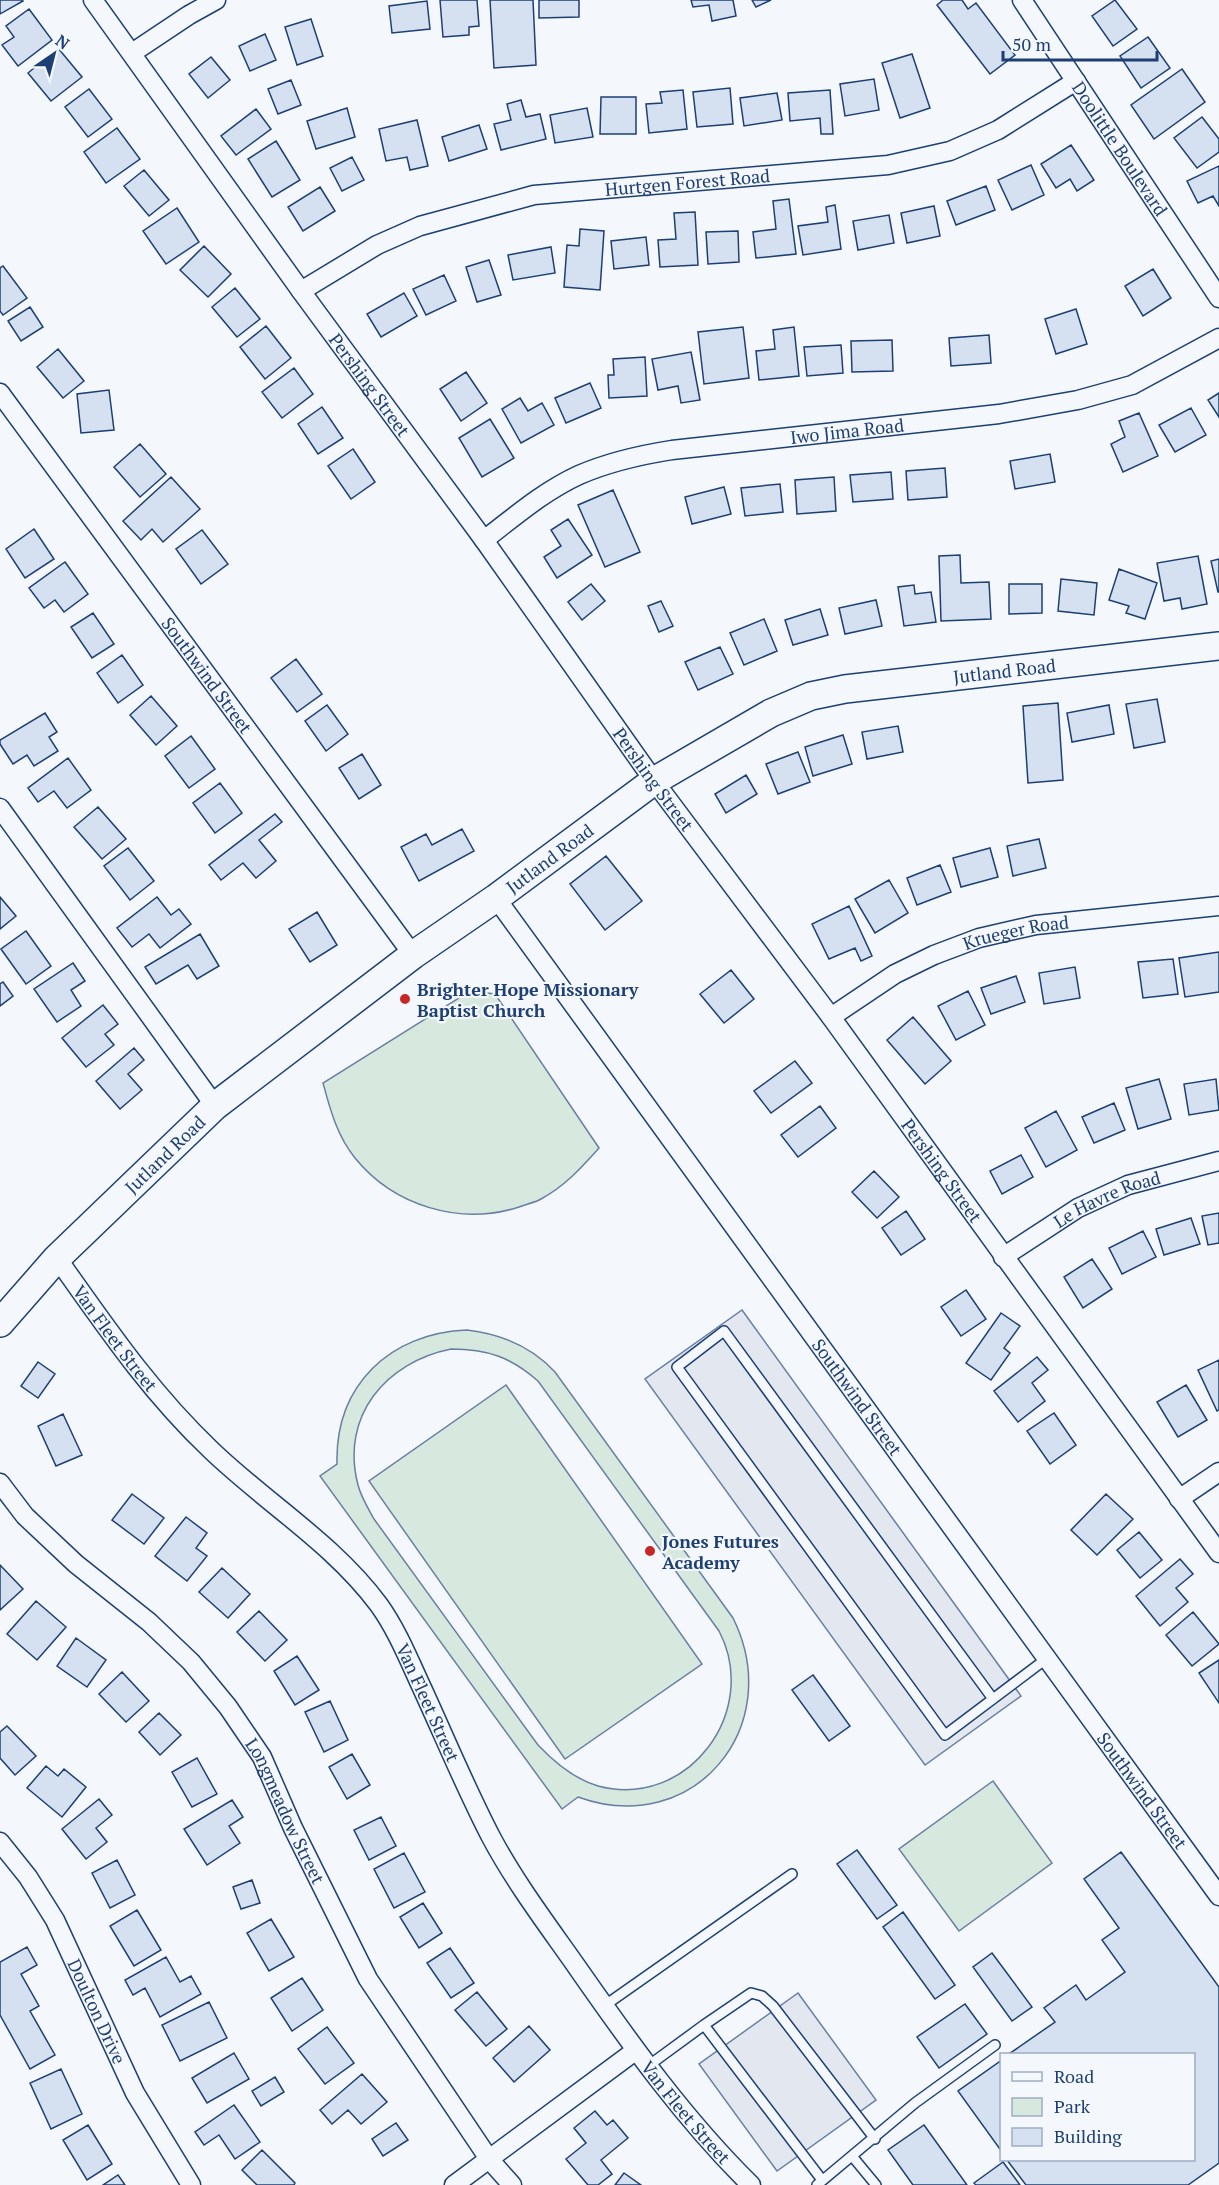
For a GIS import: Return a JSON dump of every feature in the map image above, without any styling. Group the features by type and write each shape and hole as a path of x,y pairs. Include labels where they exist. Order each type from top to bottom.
{"street":[{"name":"Pershing Street","path":"93,0 301,291 484,540 654,781 831,1017 1219,1553"},
{"path":"132,53 216,0"},
{"name":"Doolittle Boulevard","path":"1022,0 1219,298"},
{"name":"Hurtgen Forest Road","path":"301,291 377,245 420,226 534,195 888,165 950,151 998,130 1076,81"},
{"name":"Iwo Jima Road","path":"484,540 553,490 579,475 628,458 672,450 999,414 1078,400 1132,385 1219,338"},
{"name":"Southwind Street","path":"0,393 413,956"},
{"name":"Jutland Road","path":"0,1323 57,1258 215,1106 413,956 496,898 654,781 771,712 811,696 845,689 1219,646"},
{"path":"0,808 215,1106"},
{"name":"Southwind Street","path":"496,898 1219,1896"},
{"name":"Krueger Road","path":"831,1017 895,974 934,955 979,938 1036,925 1219,906"},
{"name":"Le Havre Road","path":"1003,1257 1078,1208 1128,1185 1219,1161"},
{"name":"Van Fleet Street","path":"57,1258 134,1366 173,1412 214,1452 316,1538 353,1574 380,1606 400,1639 492,1839 532,1903 647,2067 717,2151 751,2185"},
{"path":"1179,1499 1219,1472"},
{"name":"Longmeadow Street","path":"0,1483 25,1516 76,1564 166,1638 191,1662 228,1707 262,1757 293,1828 368,1978 489,2159 512,2185"},
{"name":"Doulton Drive","path":"0,1842 28,1877 55,1920 135,2093 191,2185"},
{"path":"454,2185 635,2051"}],"lane":[{"path":"993,1699 724,1331 676,1367 945,1735 993,1699 1046,1659"},
{"path":"604,2006 792,1875"},
{"path":"647,2067 751,1993 762,1996 773,2006 875,2139"},
{"path":"704,2025 819,2183 875,2139 915,2103 995,2045"},
{"path":"852,2156 876,2185"}],"green space":[{"path":"470,991 495,994 599,1148 565,1182 536,1202 497,1212 474,1214 451,1213 408,1200 371,1175 343,1141 331,1112 323,1083"},
{"path":"467,1330 503,1338 526,1348 546,1363 555,1372 733,1618 747,1659 748,1698 738,1734 719,1764 692,1788 658,1802 620,1806 578,1797 562,1809 320,1476 337,1464 339,1436 346,1410 357,1388 372,1368 392,1353 414,1341 439,1333","holes":["451,1349 464,1349 508,1360 538,1381 719,1631 730,1662 730,1692 723,1722 708,1748 687,1769 661,1783 631,1790 598,1786 573,1775 544,1752 374,1519 363,1498 358,1485 354,1460 356,1436 362,1415 373,1396 388,1380 407,1366"]},
{"path":"506,1385 702,1664 565,1759 369,1481"},
{"path":"993,1781 1052,1863 959,1931 899,1849"}],"shaded area":[{"path":"742,1310 1021,1696 925,1765 645,1379"},
{"path":"798,1993 876,2100 777,2171 699,2064"}],"building":[{"path":"0,0 22,0 23,1 0,14"},
{"path":"440,0 477,0 479,26 469,27 469,35 443,37"},
{"path":"490,0 533,0 536,65 494,68"},
{"path":"539,0 579,0 579,17 539,18"},
{"path":"691,0 733,0 736,16 712,21 709,5 693,7"},
{"path":"752,0 771,0 756,7"},
{"path":"943,0 962,0 968,9 976,3 1015,55 990,74 937,5"},
{"path":"1115,0 1137,29 1113,46 1092,16"},
{"path":"427,1 430,29 392,33 389,6"},
{"path":"29,9 52,40 18,66 2,45 14,37 6,26"},
{"path":"311,19 323,56 297,65 285,27"},
{"path":"265,34 276,60 250,71 239,46"},
{"path":"1148,37 1170,68 1141,88 1120,56"},
{"path":"58,48 82,77 51,101 28,73"},
{"path":"912,54 930,108 900,118 882,63"},
{"path":"211,57 230,80 208,98 189,74"},
{"path":"1182,69 1205,102 1154,139 1131,105"},
{"path":"874,79 879,110 845,116 840,84"},
{"path":"291,80 301,105 278,114 268,89"},
{"path":"730,88 733,124 697,127 693,92"},
{"path":"89,89 112,119 88,137 65,107"},
{"path":"683,90 687,129 649,133 646,104 662,103 660,92"},
{"path":"830,90 833,134 821,134 820,118 790,121 788,93"},
{"path":"777,93 782,120 744,126 740,98"},
{"path":"601,97 636,97 636,134 600,134"},
{"path":"521,100 526,117 540,114 546,139 501,150 494,124 511,120 507,104"},
{"path":"347,108 355,137 316,149 307,121"},
{"path":"587,108 593,137 555,143 550,115"},
{"path":"256,109 271,129 236,155 221,136"},
{"path":"1202,117 1219,139 1219,152 1197,168 1174,138"},
{"path":"417,120 428,166 410,170 407,157 386,161 379,129"},
{"path":"479,125 487,149 449,161 442,137"},
{"path":"117,128 140,159 106,183 84,152"},
{"path":"276,141 300,180 272,197 248,159"},
{"path":"1071,145 1094,180 1077,191 1070,179 1056,188 1041,164"},
{"path":"352,157 364,180 342,191 330,168"},
{"path":"1031,165 1044,195 1012,210 998,180"},
{"path":"1219,166 1219,206 1213,196 1198,203 1187,181"},
{"path":"144,170 169,200 149,216 124,186"},
{"path":"986,186 995,210 956,225 947,201"},
{"path":"320,187 335,211 303,231 288,207"},
{"path":"789,199 796,254 756,258 753,232 776,229 773,201"},
{"path":"835,205 841,249 803,255 798,226 828,222 826,207"},
{"path":"934,206 940,236 907,243 901,213"},
{"path":"177,208 199,242 166,264 143,231"},
{"path":"695,212 698,265 660,267 658,240 676,239 674,213"},
{"path":"889,215 894,243 858,250 853,221"},
{"path":"580,229 604,231 600,290 564,287 567,245 579,246"},
{"path":"738,231 739,262 708,264 706,232"},
{"path":"646,237 649,265 614,269 611,241"},
{"path":"204,246 231,274 208,297 180,270"},
{"path":"551,247 555,273 513,280 508,255"},
{"path":"489,260 501,295 477,302 466,267"},
{"path":"3,266 27,298 3,315 0,311 0,268"},
{"path":"1153,269 1171,298 1143,316 1125,286"},
{"path":"444,275 456,301 426,315 413,289"},
{"path":"235,288 260,319 237,337 212,307"},
{"path":"404,293 417,316 381,337 367,314"},
{"path":"30,307 43,327 21,341 8,321"},
{"path":"1076,309 1087,344 1056,354 1045,319"},
{"path":"266,326 291,358 265,379 240,347"},
{"path":"743,327 749,378 704,384 698,332"},
{"path":"794,327 799,376 759,380 756,351 775,349 773,330"},
{"path":"989,335 991,363 951,366 949,338"},
{"path":"892,340 893,371 852,372 851,341"},
{"path":"841,345 843,373 807,376 804,347"},
{"path":"58,349 84,381 63,398 37,367"},
{"path":"691,352 700,400 681,403 678,386 658,390 652,359"},
{"path":"645,357 647,396 609,398 608,375 614,375 613,359"},
{"path":"294,368 313,394 282,418 262,392"},
{"path":"466,372 487,403 461,421 440,389"},
{"path":"590,383 601,408 566,423 555,398"},
{"path":"109,390 114,430 81,433 77,394"},
{"path":"1219,393 1219,417 1208,400"},
{"path":"520,398 528,411 542,403 554,425 521,443 502,409"},
{"path":"322,407 343,438 318,454 298,424"},
{"path":"1191,408 1206,435 1175,452 1159,425"},
{"path":"1139,413 1158,456 1123,472 1111,444 1125,437 1119,421"},
{"path":"490,419 514,458 482,477 459,438"},
{"path":"140,444 166,474 140,497 114,467"},
{"path":"353,449 375,482 351,499 328,466"},
{"path":"1050,454 1055,482 1015,489 1010,461"},
{"path":"945,468 947,497 908,500 906,471"},
{"path":"891,472 893,499 853,502 850,475"},
{"path":"171,477 200,509 163,542 152,529 141,540 123,521"},
{"path":"834,477 836,511 797,514 795,480"},
{"path":"780,484 783,512 745,516 741,488"},
{"path":"724,487 731,514 692,524 685,497"},
{"path":"613,490 640,552 605,567 578,505"},
{"path":"568,519 592,555 557,578 544,557 561,546 551,530"},
{"path":"34,529 54,559 25,578 6,549"},
{"path":"202,530 228,564 201,584 176,549"},
{"path":"960,555 961,583 989,582 991,619 941,621 939,556"},
{"path":"1198,556 1207,604 1182,609 1180,598 1164,601 1157,563"},
{"path":"1219,559 1219,592 1218,592 1211,561"},
{"path":"65,562 88,594 64,612 55,600 44,608 29,588"},
{"path":"1119,569 1157,583 1145,619 1126,613 1129,606 1109,600"},
{"path":"1061,579 1097,583 1094,615 1058,611"},
{"path":"591,584 605,601 582,620 568,602"},
{"path":"1009,584 1042,584 1042,613 1009,614"},
{"path":"914,585 915,594 931,592 936,622 904,626 898,587"},
{"path":"876,600 882,626 845,634 839,608"},
{"path":"661,601 673,626 659,632 648,606"},
{"path":"820,609 828,635 793,645 785,620"},
{"path":"93,613 114,644 92,658 71,627"},
{"path":"764,619 777,651 744,665 730,633"},
{"path":"720,647 733,674 698,690 685,662"},
{"path":"122,655 143,685 118,703 97,673"},
{"path":"296,659 322,694 297,712 271,678"},
{"path":"151,696 177,726 156,745 130,715"},
{"path":"1157,699 1165,742 1134,748 1126,704"},
{"path":"1058,703 1063,780 1028,783 1023,706"},
{"path":"327,705 348,734 326,751 305,721"},
{"path":"1109,705 1114,734 1072,742 1067,713"},
{"path":"45,713 57,732 49,737 58,751 34,766 27,755 13,764 0,744 0,740"},
{"path":"898,726 903,752 867,759 862,732"},
{"path":"843,735 852,764 813,776 805,747"},
{"path":"191,736 215,769 189,788 165,756"},
{"path":"798,752 810,782 778,794 766,764"},
{"path":"362,754 381,785 359,799 339,768"},
{"path":"68,758 91,790 67,808 54,791 38,802 28,788"},
{"path":"746,775 757,794 726,813 715,794"},
{"path":"220,783 242,813 215,833 193,803"},
{"path":"98,807 126,839 102,859 74,827"},
{"path":"275,814 282,822 259,840 276,861 256,878 243,863 221,880 209,865"},
{"path":"462,829 474,851 419,881 401,847 426,834 432,845"},
{"path":"1039,839 1046,868 1013,876 1007,846"},
{"path":"128,848 154,881 130,900 104,866"},
{"path":"990,848 998,877 961,887 953,858"},
{"path":"606,856 642,901 605,930 570,884"},
{"path":"940,865 951,892 917,905 907,878"},
{"path":"889,880 908,913 875,933 855,899"},
{"path":"0,897 16,916 0,929"},
{"path":"157,897 171,915 179,909 191,924 160,948 149,934 132,947 117,928"},
{"path":"849,906 872,956 861,961 855,948 829,959 812,924"},
{"path":"317,912 337,945 310,962 289,929"},
{"path":"26,931 51,966 26,984 1,949"},
{"path":"200,934 219,966 197,979 188,965 156,984 145,967"},
{"path":"1219,952 1219,992 1185,997 1179,958"},
{"path":"1173,959 1178,994 1143,998 1138,962"},
{"path":"73,963 85,981 71,990 81,1006 57,1022 34,989"},
{"path":"1075,967 1080,998 1044,1004 1039,973"},
{"path":"731,970 754,999 724,1023 700,994"},
{"path":"1016,976 1025,1002 991,1014 981,988"},
{"path":"3,982 13,996 0,1006 0,984"},
{"path":"968,991 985,1025 956,1040 938,1006"},
{"path":"103,1005 118,1024 105,1034 114,1045 86,1067 62,1038"},
{"path":"913,1017 951,1061 925,1084 887,1040"},
{"path":"134,1048 144,1060 128,1074 142,1090 120,1109 96,1081"},
{"path":"795,1061 812,1083 771,1113 754,1091"},
{"path":"1159,1079 1171,1119 1138,1129 1126,1088"},
{"path":"1216,1079 1219,1110 1189,1115 1184,1084"},
{"path":"1114,1103 1125,1130 1094,1143 1082,1117"},
{"path":"820,1106 836,1128 798,1157 781,1135"},
{"path":"1056,1111 1077,1150 1046,1167 1025,1128"},
{"path":"1021,1155 1033,1177 1002,1194 990,1171"},
{"path":"874,1171 899,1197 877,1218 852,1192"},
{"path":"906,1211 925,1239 901,1255 882,1228"},
{"path":"1219,1213 1219,1243 1208,1245 1202,1216"},
{"path":"1191,1218 1200,1244 1164,1255 1156,1229"},
{"path":"1143,1231 1156,1257 1122,1274 1109,1248"},
{"path":"1092,1259 1112,1289 1083,1308 1064,1277"},
{"path":"966,1290 986,1319 961,1336 941,1307"},
{"path":"1001,1313 1020,1326 1004,1348 1010,1353 991,1380 966,1363"},
{"path":"1037,1357 1048,1370 1032,1383 1045,1401 1018,1422 994,1391"},
{"path":"1219,1360 1219,1410 1217,1411 1198,1370"},
{"path":"38,1362 55,1374 38,1398 21,1386"},
{"path":"1186,1385 1207,1420 1178,1437 1157,1402"},
{"path":"1054,1413 1076,1445 1050,1464 1027,1431"},
{"path":"63,1414 82,1455 56,1466 38,1426"},
{"path":"132,1494 164,1518 144,1544 112,1520"},
{"path":"1106,1494 1133,1519 1097,1555 1071,1530"},
{"path":"186,1517 207,1533 196,1548 207,1556 187,1581 155,1556"},
{"path":"1139,1532 1162,1560 1140,1578 1117,1550"},
{"path":"1180,1559 1193,1574 1176,1588 1188,1602 1160,1626 1136,1596"},
{"path":"0,1565 23,1589 0,1610"},
{"path":"222,1568 250,1594 228,1618 199,1592"},
{"path":"36,1601 66,1627 37,1660 7,1634"},
{"path":"259,1611 287,1640 265,1661 237,1632"},
{"path":"1193,1612 1219,1644 1192,1666 1166,1635"},
{"path":"76,1638 106,1660 87,1687 57,1666"},
{"path":"297,1656 319,1690 295,1705 274,1671"},
{"path":"1219,1660 1219,1703 1199,1673"},
{"path":"122,1672 149,1701 126,1722 99,1694"},
{"path":"813,1675 850,1726 829,1741 792,1690"},
{"path":"330,1701 348,1740 324,1752 305,1712"},
{"path":"159,1713 181,1735 160,1755 139,1732"},
{"path":"7,1726 36,1756 15,1775 0,1758 0,1732"},
{"path":"352,1754 370,1785 347,1799 329,1767"},
{"path":"197,1758 217,1794 192,1807 172,1772"},
{"path":"46,1766 58,1776 64,1769 86,1787 62,1817 27,1788"},
{"path":"99,1799 112,1815 96,1828 107,1842 86,1859 62,1829"},
{"path":"232,1800 243,1817 229,1826 240,1843 207,1865 184,1829"},
{"path":"381,1817 396,1846 369,1860 354,1830"},
{"path":"857,1850 897,1905 877,1919 837,1864"},
{"path":"1121,1852 1219,1987 1219,2163 1188,2185 1026,2185 1008,2161 1195,2161 1195,2053 1010,2053 1055,2022 1044,2008 1076,1985 1086,2000 1125,1972 1102,1940 1119,1928 1084,1879"},
{"path":"404,1853 425,1892 394,1908 374,1869"},
{"path":"117,1860 135,1895 110,1908 92,1873"},
{"path":"252,1880 260,1903 241,1909 233,1887"},
{"path":"423,1903 442,1933 419,1948 400,1917"},
{"path":"137,1910 161,1950 134,1966 110,1926"},
{"path":"903,1912 955,1985 935,1999 883,1927"},
{"path":"271,1919 294,1957 269,1971 247,1933"},
{"path":"27,1947 37,1965 21,1974 39,2006 30,2011 55,2055 30,2069 0,2015 0,1962"},
{"path":"450,1948 474,1983 451,1998 427,1963"},
{"path":"992,1953 1032,2007 1012,2021 973,1967"},
{"path":"166,1957 180,1982 191,1976 201,1994 160,2017 145,1988 133,1995 125,1980"},
{"path":"302,1978 323,2010 292,2031 271,1998"},
{"path":"477,1992 507,2029 486,2046 455,2010"},
{"path":"209,2002 227,2038 180,2061 162,2025"},
{"path":"965,2004 987,2034 939,2068 917,2037"},
{"path":"529,2026 550,2050 514,2082 493,2058"},
{"path":"327,2027 354,2063 325,2084 298,2049"},
{"path":"234,2053 249,2079 207,2103 192,2078"},
{"path":"1000,2061 1000,2149 958,2091"},
{"path":"61,2069 82,2114 51,2129 30,2083"},
{"path":"362,2074 387,2102 361,2124 348,2110 332,2124 320,2110"},
{"path":"275,2077 284,2092 261,2106 252,2091"},
{"path":"234,2105 260,2142 235,2159 219,2135 204,2145 195,2132"},
{"path":"595,2111 607,2125 613,2120 628,2138 601,2160 612,2174 598,2185 588,2185 566,2159 586,2143 574,2128"},
{"path":"396,2123 408,2140 383,2156 372,2139"},
{"path":"88,2125 112,2164 87,2180 63,2140"},
{"path":"924,2125 967,2185 913,2185 888,2150"},
{"path":"262,2150 295,2183 294,2185 257,2185 242,2170"},
{"path":"1003,2162 1020,2185 976,2185 974,2183"},
{"path":"624,2173 641,2185 615,2185"},
{"path":"118,2175 125,2185 103,2185"}],"place":[{"name":"Brighter Hope Missionary Baptist Church","path":"405,999"},
{"name":"Jones Futures Academy","path":"650,1551"}]}
